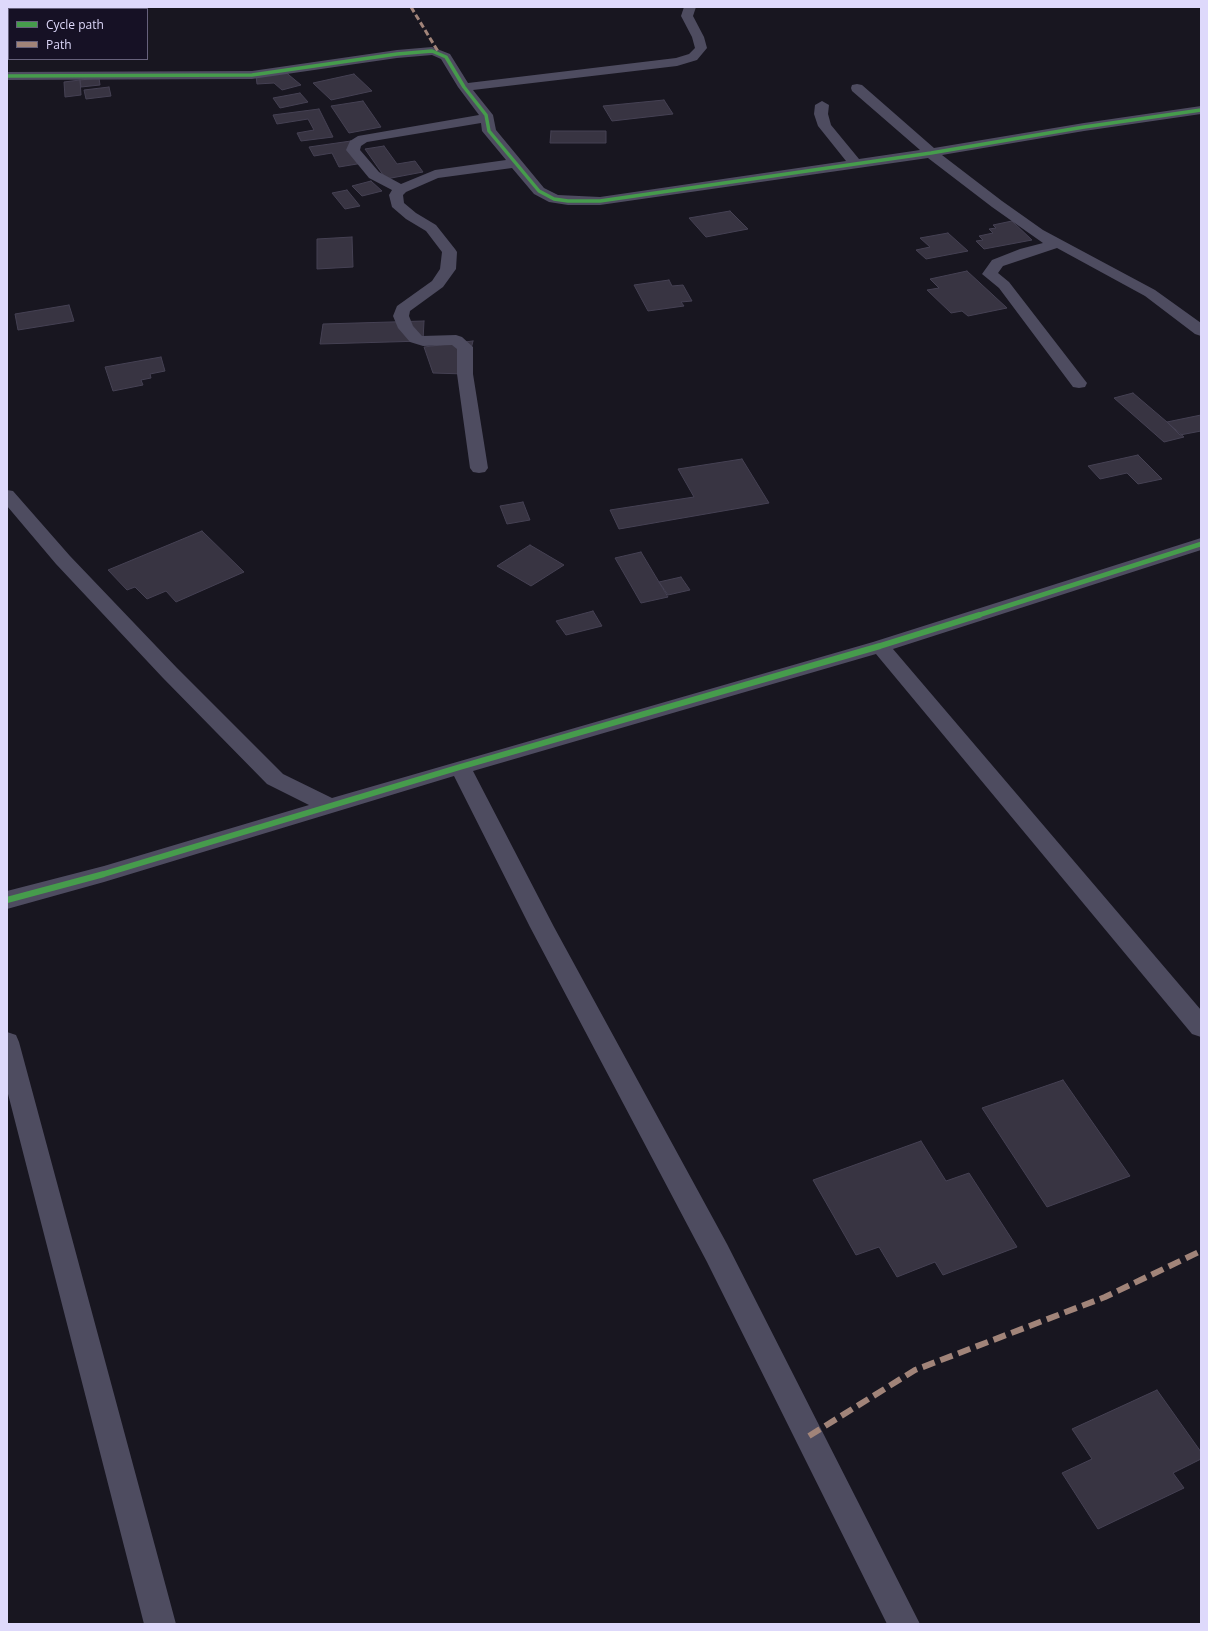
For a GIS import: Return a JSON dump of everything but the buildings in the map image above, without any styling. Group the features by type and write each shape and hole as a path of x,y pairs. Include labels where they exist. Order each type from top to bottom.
{"street":[{"path":"464,87 677,62 693,57 701,48 698,37 687,16 690,7"},
{"path":"7,76 252,75 425,50 439,53 446,58 464,87 486,115 489,131 539,191 554,199 568,201 600,201 931,153 1201,110"},
{"path":"857,88 931,153 997,204 1043,234 1150,293 1201,331"},
{"path":"822,105 821,114 826,126 856,164"},
{"path":"401,189 374,175 353,150 355,144 364,139 487,118"},
{"path":"479,468 465,374 465,347 456,340 424,341 416,339 406,328 401,316 403,309 438,284 448,268 450,252 431,228 411,216 397,204 396,195 401,189 436,174 515,163"},
{"path":"1043,234 1050,240 1051,245 1025,252 997,263 990,274 1004,285 1079,383"},
{"path":"7,495 63,560 170,674 275,779 330,806"},
{"path":"7,900 104,874 460,767 880,646 1201,544"},
{"path":"880,646 1201,1027"},
{"path":"460,767 546,934 718,1253 904,1624"},
{"path":"7,1042 160,1624"}],"marked path":[{"path":"411,7 439,53"},
{"path":"809,1436 915,1370 1105,1297 1201,1251"}],"cycle path":[{"path":"7,76 252,75 397,54 432,51 446,57 464,87 486,115 489,131 539,191 554,199 568,201 600,201 931,153 1084,127 1201,110"},
{"path":"7,900 104,874 460,767 880,646 1201,544"}]}
